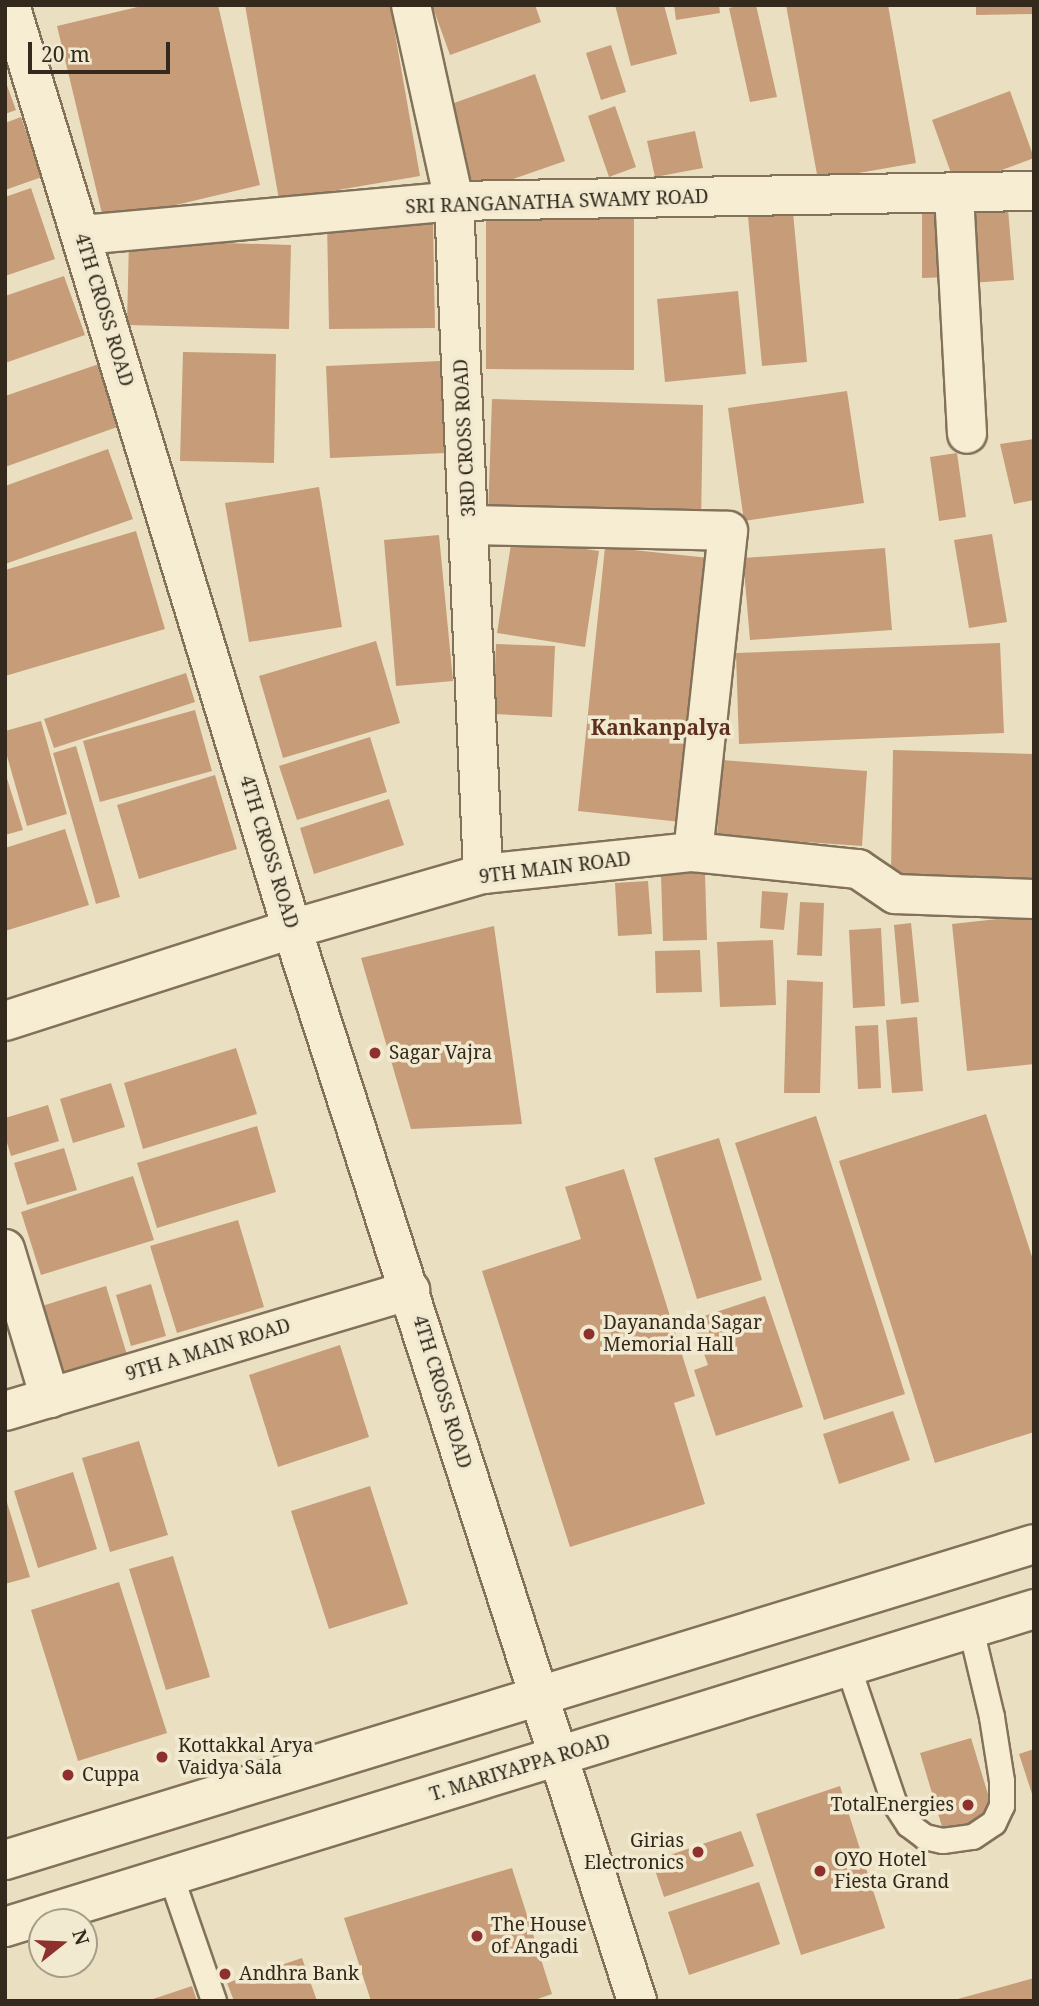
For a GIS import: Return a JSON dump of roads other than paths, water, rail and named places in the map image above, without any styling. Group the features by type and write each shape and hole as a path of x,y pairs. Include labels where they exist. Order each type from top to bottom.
{"street":[{"name":"4TH CROSS ROAD","path":"10,5 292,929 636,2001"},
{"name":"3RD CROSS ROAD","path":"411,5 454,201 483,874"},
{"name":"SRI RANGANATHA SWAMY ROAD","path":"82,236 454,201 1034,191"},
{"path":"954,194 967,434"},
{"path":"469,525 728,531 693,852"},
{"name":"9TH MAIN ROAD","path":"5,1021 292,929 483,874 693,852 863,870 895,894 1034,899"},
{"path":"5,1249 50,1398"},
{"name":"9TH A MAIN ROAD","path":"5,1411 410,1290"},
{"path":"5,1860 1034,1545"},
{"name":"T. MARIYAPPA ROAD","path":"5,1927 1034,1609"}],"lane":[{"path":"848,1667 894,1802 909,1825 925,1838 943,1841 973,1837 994,1823 1002,1806 1002,1781 992,1717 971,1629"},
{"path":"171,1876 215,2001"}],"place":[{"name":"Sagar Vajra","path":"375,1053"},
{"name":"Dayananda Sagar Memorial Hall","path":"589,1334"},
{"name":"Kottakkal Arya Vaidya Sala","path":"162,1757"},
{"name":"Cuppa","path":"68,1775"},
{"name":"TotalEnergies","path":"968,1805"},
{"name":"Girias Electronics","path":"698,1852"},
{"name":"OYO Hotel Fiesta Grand","path":"820,1871"},
{"name":"The House of Angadi","path":"477,1936"},
{"name":"Andhra Bank","path":"225,1974"}],"district":[{"name":"Kankanpalya","path":"661,727"}]}
